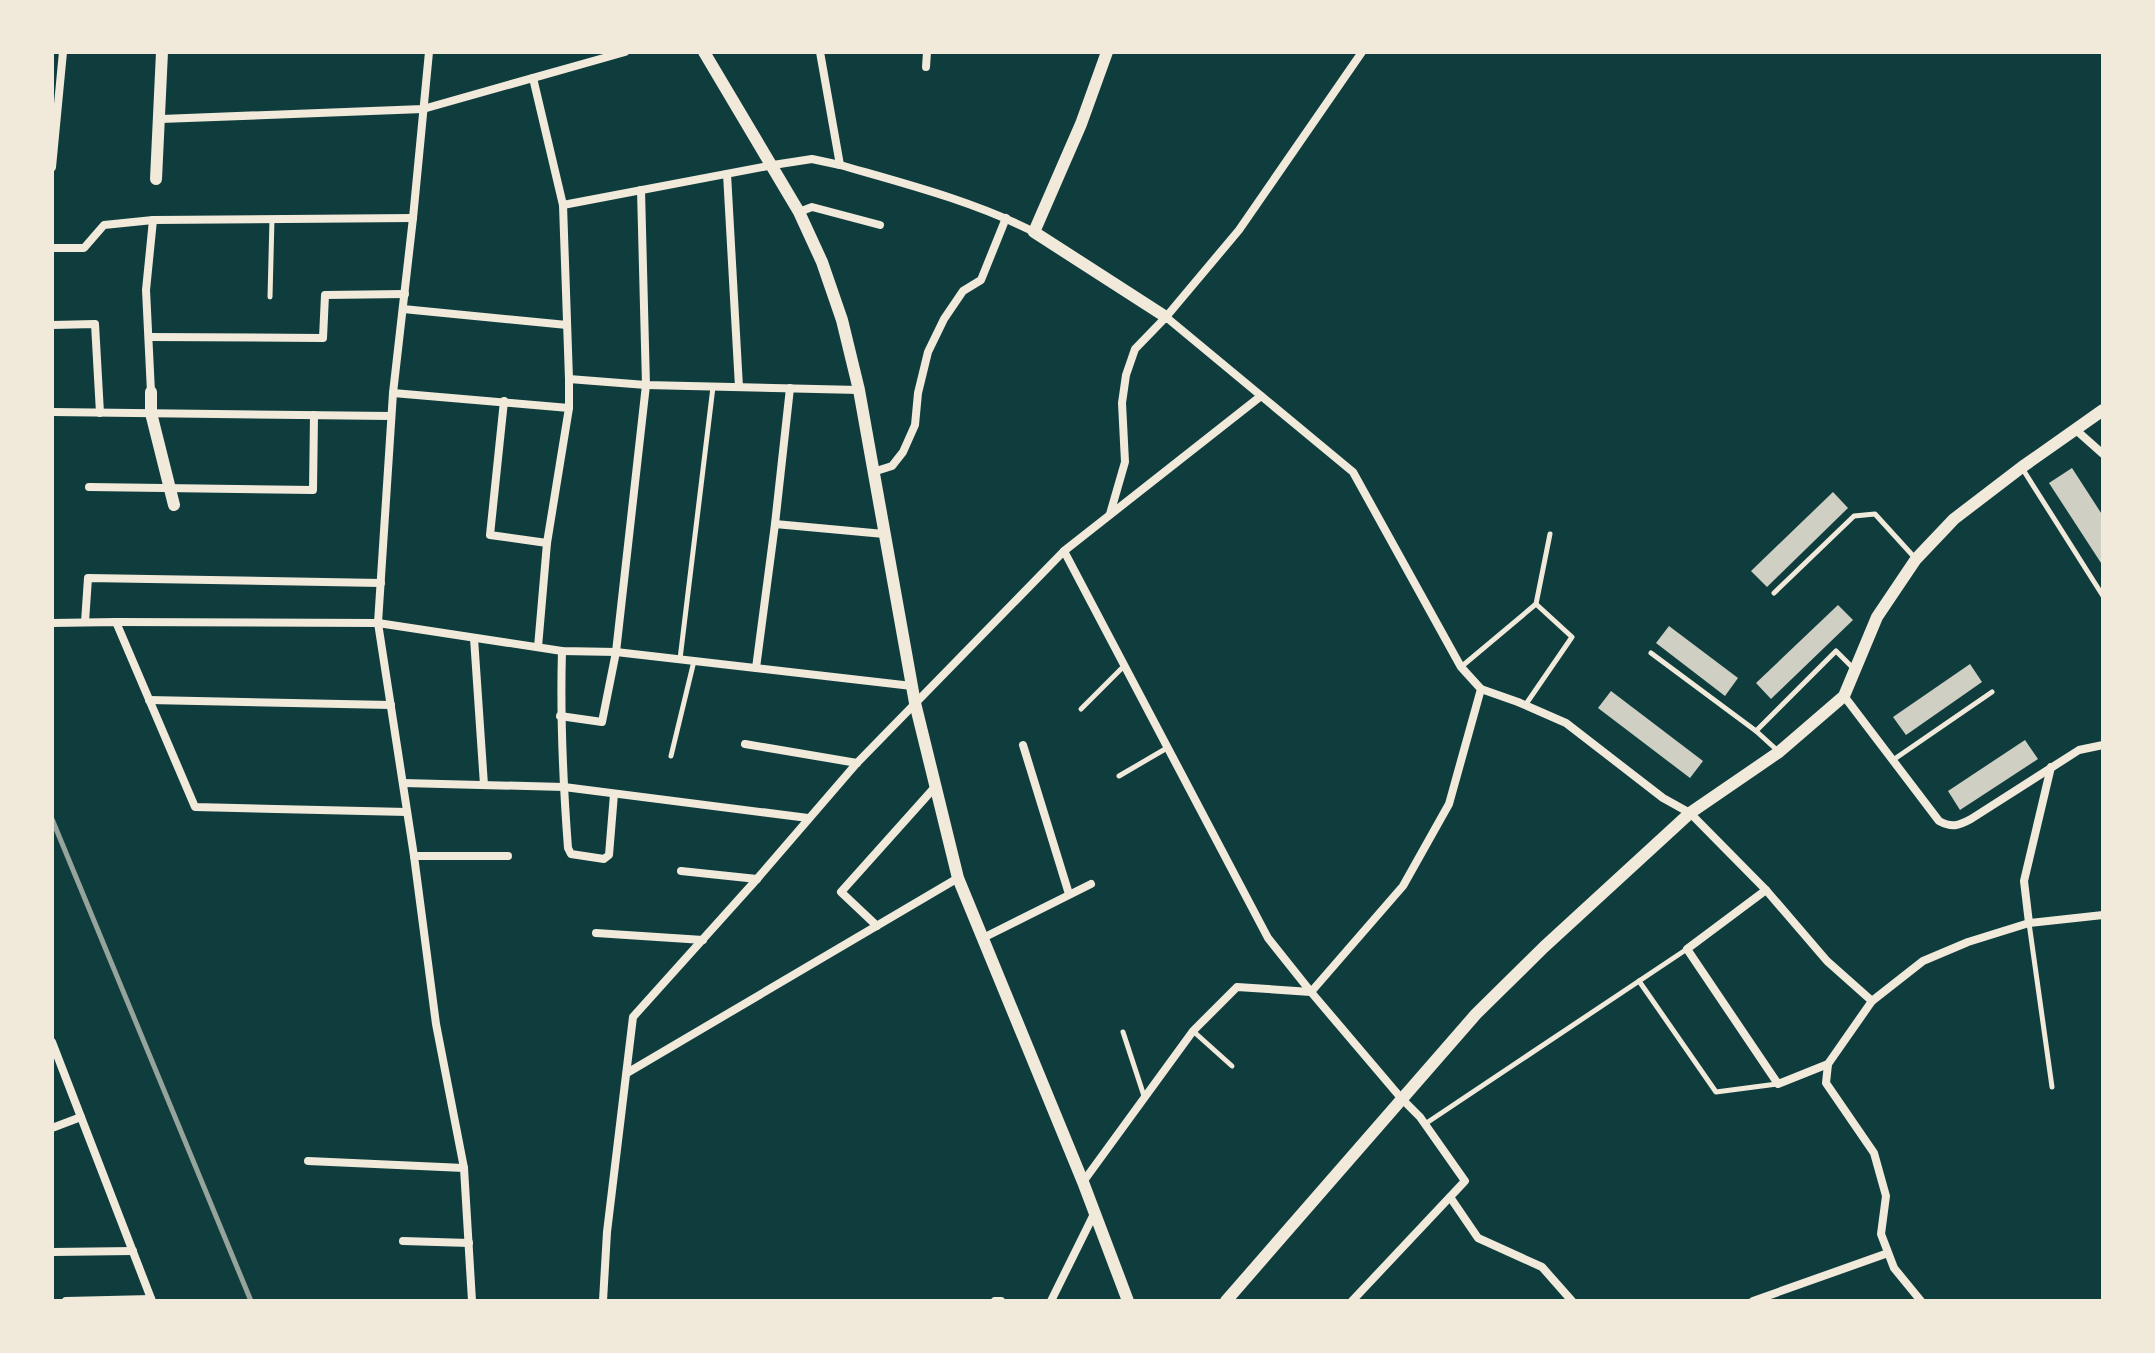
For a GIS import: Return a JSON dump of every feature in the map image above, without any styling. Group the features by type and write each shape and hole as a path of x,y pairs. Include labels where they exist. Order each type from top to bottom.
{"street":[{"path":"156,179 162,52"},
{"path":"429,52 393,393 378,623 436,1024 464,1168 472,1301"},
{"path":"704,52 799,212 822,262 842,320 859,390 915,703 958,878 1083,1182 1128,1301"},
{"path":"820,52 840,165"},
{"path":"926,67 927,52"},
{"path":"1034,232 1081,124 1107,52"},
{"path":"1109,515 1125,462 1122,403 1126,375 1135,349 1239,230 1362,52"},
{"path":"161,119 423,109 621,53"},
{"path":"52,56 62,54 52,167"},
{"path":"533,78 563,205 569,379 569,408 547,543 538,647"},
{"path":"563,205 812,159 939,193 1034,232 1166,317 1353,472 1461,667 1481,689 1566,723 1663,798 1690,813 1766,890 1827,961 1872,1001"},
{"path":"727,174 739,387"},
{"path":"560,716 602,722 616,652 646,385 641,190"},
{"path":"799,212 812,207 880,225"},
{"path":"52,248 84,248 104,225 153,220 413,218"},
{"path":"873,472 892,466 903,452 915,425 918,393 928,352 944,319 963,291 981,280 1006,218"},
{"path":"153,220 146,290 151,413 174,505"},
{"path":"149,337 323,338 325,295 405,294"},
{"path":"403,309 567,325"},
{"path":"52,325 95,324 100,413"},
{"path":"569,379 646,385 859,390"},
{"path":"756,668 790,388"},
{"path":"393,393 569,408"},
{"path":"603,1301 607,1232 633,1017 857,763 1064,551 1261,396"},
{"path":"504,401 490,535 547,543"},
{"path":"1226,1301 1476,1014 1544,947 1690,813 1779,752 1844,696 1877,617 1916,559 1954,519 2103,410"},
{"path":"52,412 391,416"},
{"path":"89,487 313,490 314,415"},
{"path":"2076,430 2103,454"},
{"path":"775,524 884,534"},
{"path":"1064,551 1268,938 1425,1124 1465,1181 1352,1301"},
{"path":"85,622 88,578 381,583"},
{"path":"116,622 195,807 407,812"},
{"path":"52,623 378,623 562,651 616,652 912,686"},
{"path":"474,638 484,785"},
{"path":"562,651 560,716 568,848 571,854 604,859 609,855 614,794"},
{"path":"1311,992 1403,886 1449,804 1481,689"},
{"path":"1844,696 1939,821 1949,826 1958,826 1971,819 2079,750 2103,745"},
{"path":"149,700 391,705"},
{"path":"745,744 857,763"},
{"path":"1023,745 1069,894"},
{"path":"2029,923 2024,881 2051,767"},
{"path":"403,783 564,787 808,818"},
{"path":"877,926 841,892 935,787"},
{"path":"414,856 508,856"},
{"path":"681,871 757,879"},
{"path":"627,1073 958,878"},
{"path":"983,938 1091,884"},
{"path":"1766,890 1687,949 1778,1084 1828,1064"},
{"path":"1921,1301 1894,1268 1888,1253 1881,1234 1886,1196 1874,1153 1826,1083 1828,1064 1872,1001 1923,961 1968,942 2029,923 2103,915"},
{"path":"596,933 703,940"},
{"path":"1083,1182 1193,1031 1237,987 1311,992"},
{"path":"52,1042 152,1300 66,1301"},
{"path":"52,1128 81,1117"},
{"path":"308,1161 464,1168"},
{"path":"1450,1197 1478,1238 1542,1267 1572,1301"},
{"path":"1051,1301 1094,1214"},
{"path":"403,1241 469,1243"},
{"path":"52,1252 133,1251"},
{"path":"1753,1301 1888,1253"},
{"path":"995,1301 1001,1301"}],"lane":[{"path":"270,297 272,219"},
{"path":"680,659 713,387"},
{"path":"2022,467 2103,596"},
{"path":"1774,593 1854,516 1875,514 1916,559"},
{"path":"1461,667 1536,604 1550,534"},
{"path":"1525,705 1572,637 1536,604"},
{"path":"1756,731 1836,651 1856,671"},
{"path":"1651,653 1756,731 1779,752"},
{"path":"671,756 694,661"},
{"path":"1081,709 1125,666"},
{"path":"1893,760 1992,692"},
{"path":"1119,776 1168,748"},
{"path":"2029,923 2052,1087"},
{"path":"1425,1124 1687,949"},
{"path":"1639,981 1716,1092 1778,1084"},
{"path":"1193,1031 1232,1066"},
{"path":"1123,1032 1144,1096"}],"building":[{"path":"2072,468 2103,516 2103,566 2049,483"},
{"path":"1833,492 1848,508 1767,587 1751,571"},
{"path":"1838,605 1853,620 1771,699 1756,683"},
{"path":"1669,626 1738,678 1725,696 1656,643"},
{"path":"1970,664 1982,682 1906,735 1893,717"},
{"path":"1611,691 1703,761 1690,778 1598,708"},
{"path":"2025,740 2038,759 1960,810 1948,791"}],"railway":[{"path":"52,819 251,1301"}]}
